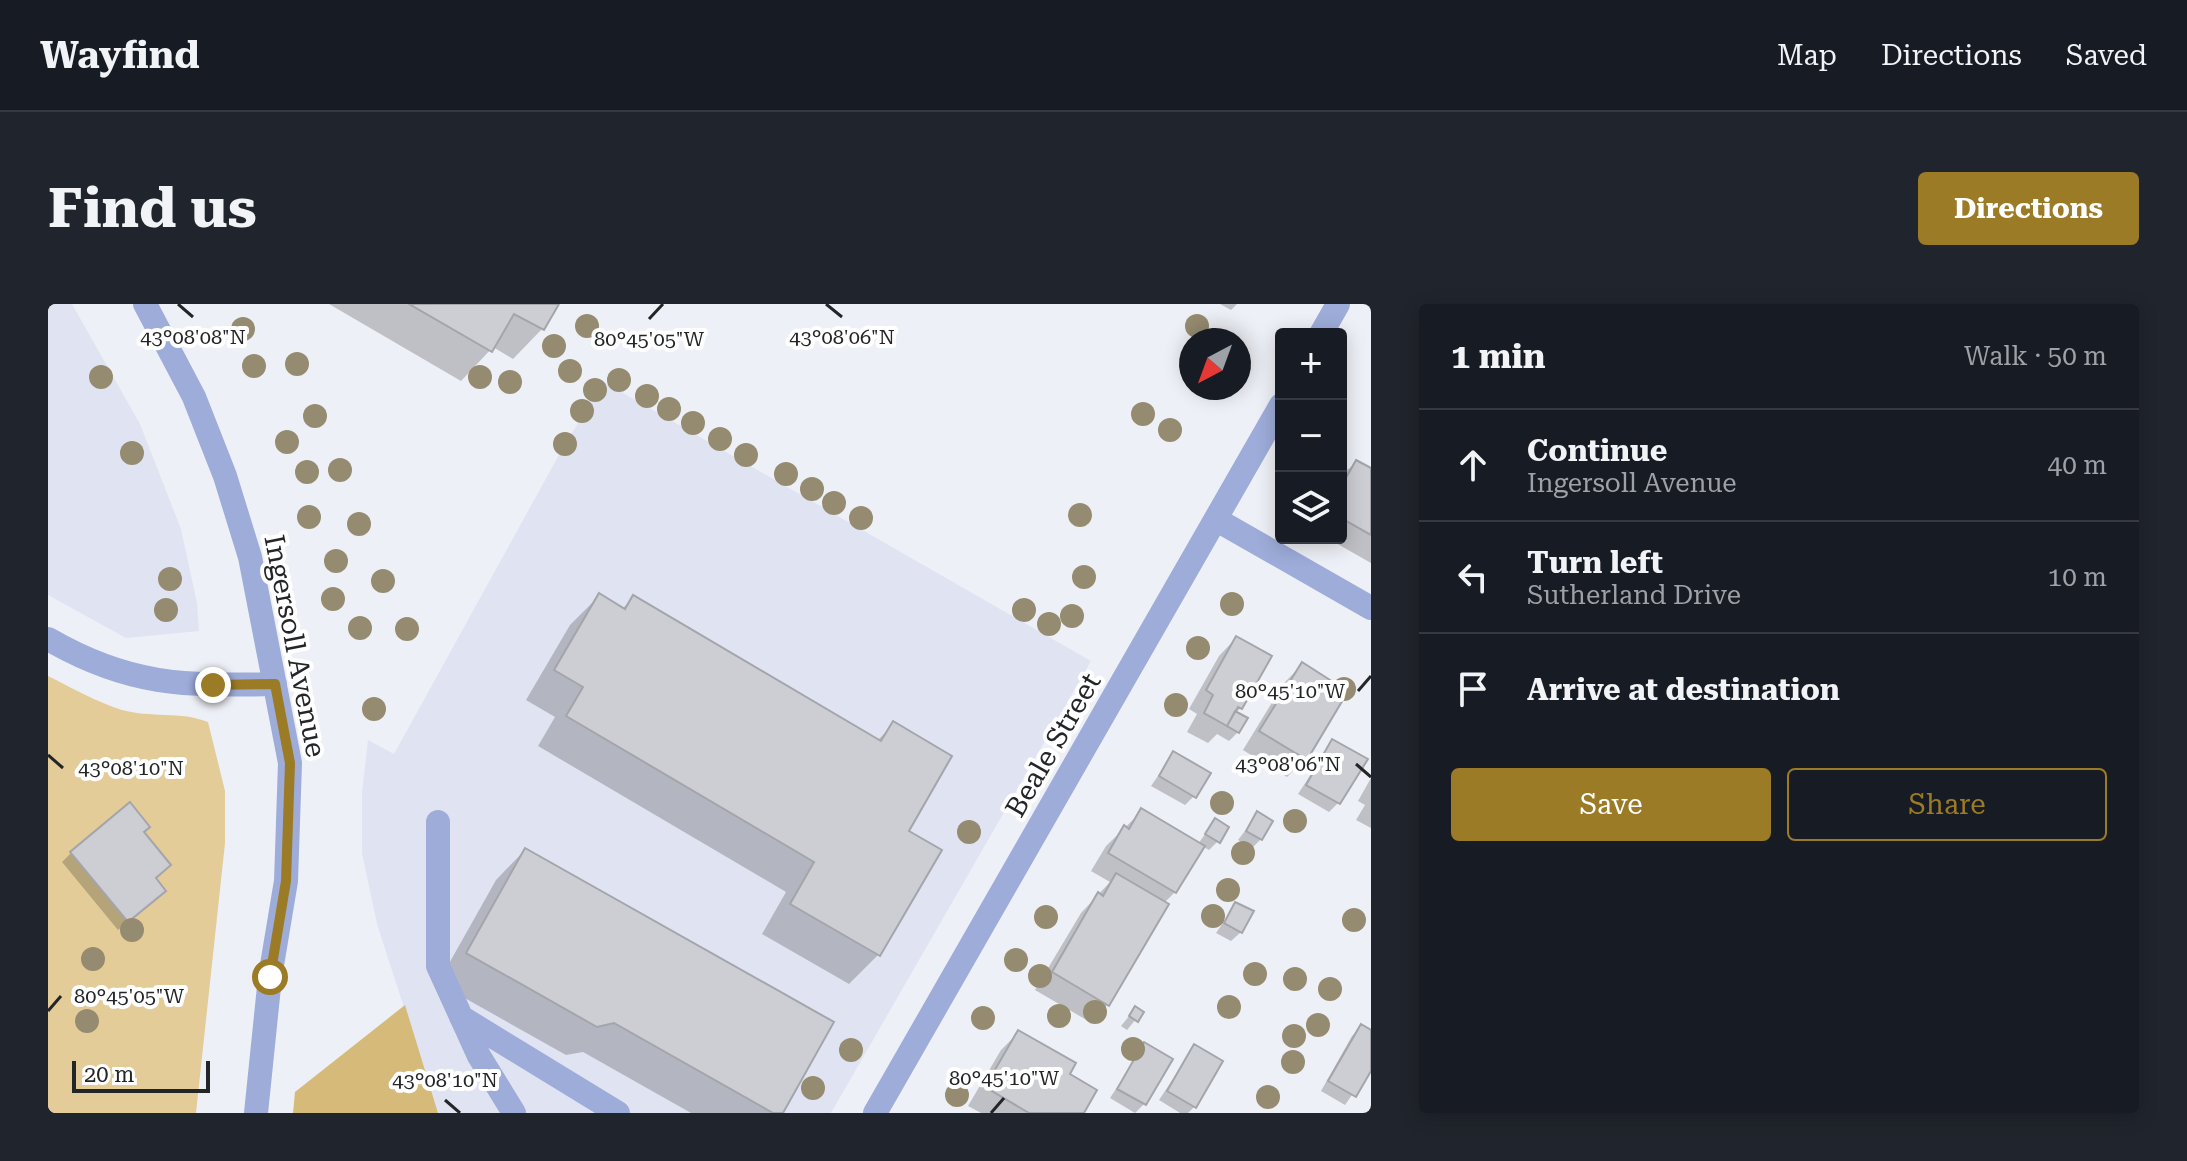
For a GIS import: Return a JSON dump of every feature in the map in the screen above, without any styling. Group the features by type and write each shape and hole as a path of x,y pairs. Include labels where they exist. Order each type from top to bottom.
{"street":[{"name":"Ingersoll Avenue","path":"145,304 194,397 225,476 250,557 290,763 286,881 270,977 256,1113"},
{"path":"1324,328 1338,304"},
{"name":"Beale Street","path":"875,1113 1275,416"},
{"path":"1217,520 1371,608"},
{"path":"48,639 125,675 187,686 275,684"},
{"path":"438,822 438,966 479,1056 514,1113"},
{"path":"461,1017 618,1113"}],"shaded area":[{"path":"48,304 72,304 140,424 181,529 197,603 199,631 126,638 48,595"},
{"path":"604,382 1091,661 831,1113 438,1113 377,924 362,853 362,792 368,740 394,754 565,444"},
{"path":"48,676 122,710 208,722 225,791 225,843 196,1113 48,1113"},
{"path":"405,1005 438,1113 293,1113 295,1092"}],"building":[{"path":"409,304 559,304 544,330 514,314 492,352"},
{"path":"1356,460 1371,468 1371,535 1347,521 1347,476"},
{"path":"599,593 625,609 633,595 881,741 893,721 952,756 909,831 942,850 880,956 790,904 814,862 566,716 583,687 554,670"},
{"path":"1236,636 1272,656 1242,709 1238,707 1227,726 1204,713 1213,695 1206,690"},
{"path":"1302,662 1330,680 1325,687 1344,698 1307,760 1259,731"},
{"path":"1235,711 1248,718 1239,733 1227,726"},
{"path":"1332,739 1368,759 1340,804 1306,785"},
{"path":"1173,751 1211,773 1196,798 1159,776"},
{"path":"130,802 150,827 144,832 171,865 156,878 166,891 128,922 70,852"},
{"path":"1141,808 1205,846 1176,893 1108,853 1124,825 1129,829"},
{"path":"1257,811 1273,821 1262,840 1246,831"},
{"path":"1215,818 1229,827 1220,843 1205,834"},
{"path":"525,848 834,1022 783,1113 773,1113 614,1023 597,1027 466,953"},
{"path":"1116,873 1169,904 1109,1006 1052,972 1098,892 1103,896"},
{"path":"1235,902 1254,911 1242,933 1224,923"},
{"path":"1135,1006 1144,1012 1138,1022 1129,1016"},
{"path":"1361,1024 1371,1030 1371,1071 1356,1097 1328,1081"},
{"path":"1018,1030 1076,1063 1070,1074 1097,1090 1084,1113 1029,1113 985,1087"},
{"path":"1144,1042 1173,1059 1146,1105 1117,1089"},
{"path":"1194,1044 1223,1061 1196,1108 1167,1091"}],"route":[{"path":"213,685 275,684 290,763 286,881 270,977"}]}
